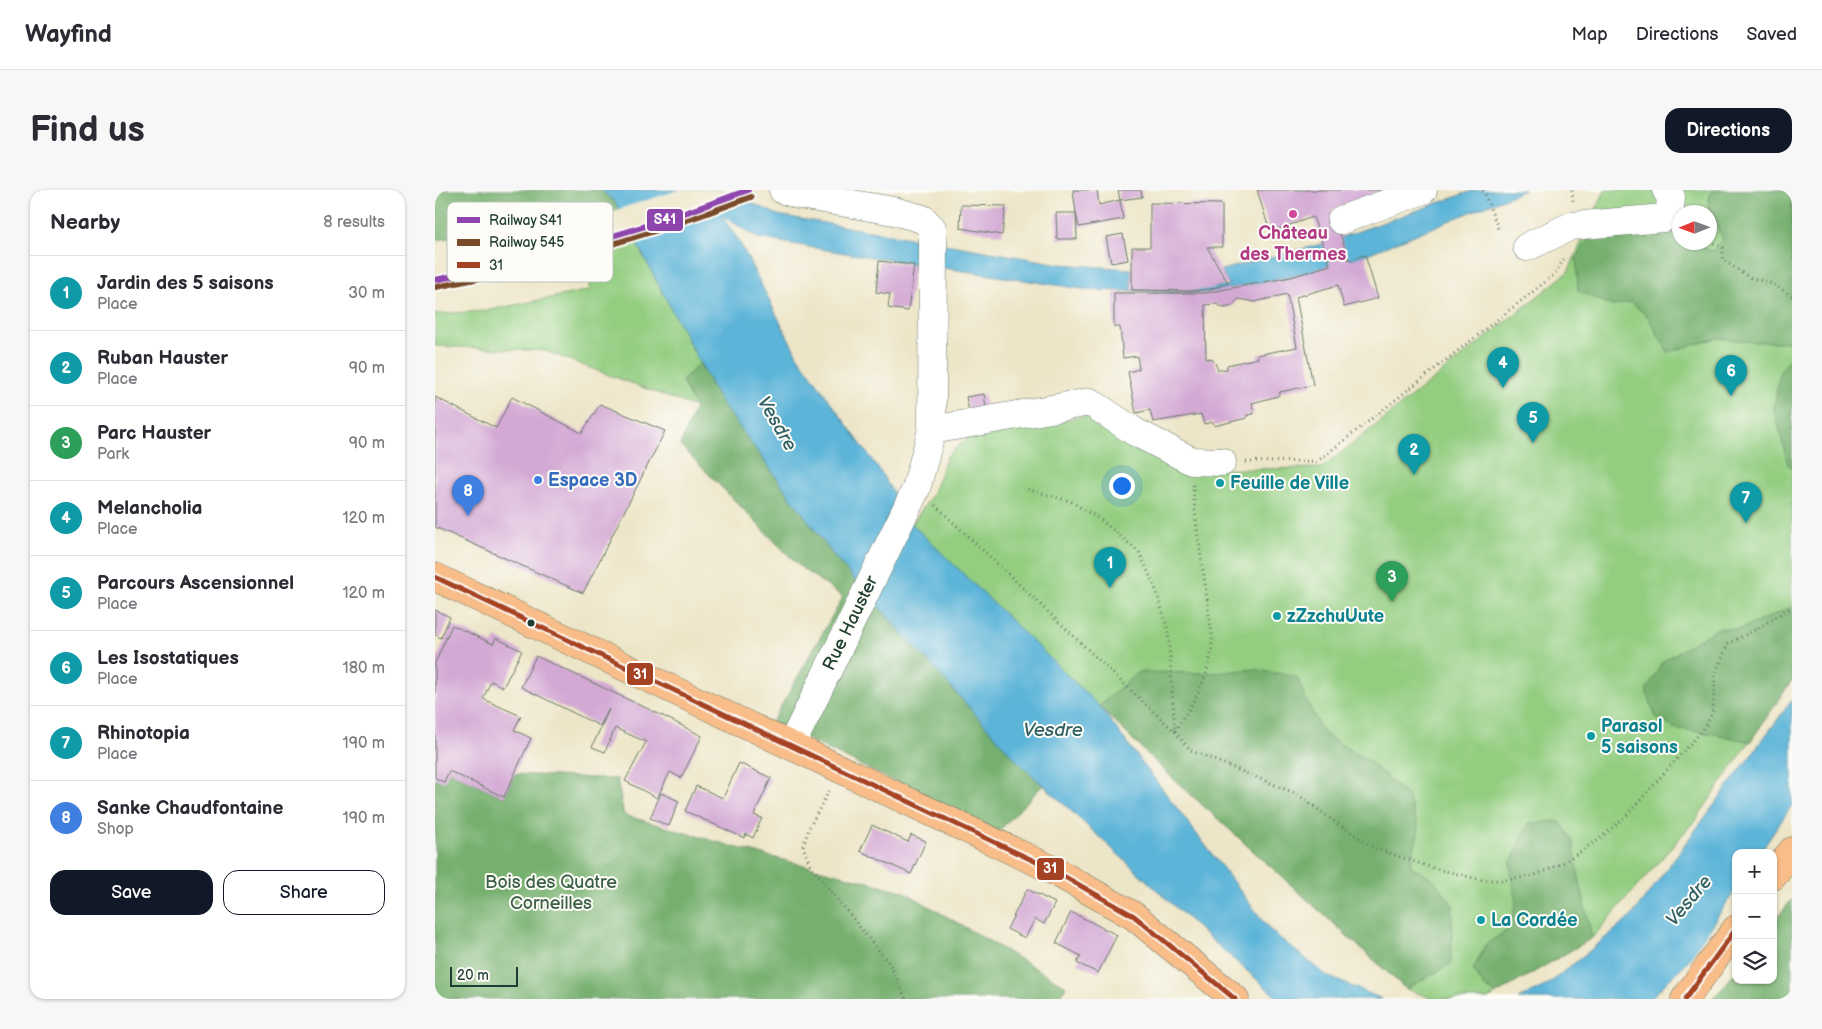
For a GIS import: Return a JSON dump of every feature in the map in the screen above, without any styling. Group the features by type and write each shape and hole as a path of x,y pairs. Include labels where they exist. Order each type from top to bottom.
{"main road":[{"path":"435,577 1049,868 1134,916 1235,999"},
{"path":"1777,871 1792,851"},
{"path":"1685,999 1732,934"}],"street":[{"name":"Rue Hauster","path":"783,190 799,195 894,211 923,219 932,228 933,240 931,430 913,494 791,746"},
{"path":"1341,220 1423,190"},
{"path":"1527,247 1571,226 1664,218 1670,209 1671,197 1665,190"},
{"path":"931,430 1090,402 1135,432 1192,461 1222,462"}],"path":[{"path":"1483,190 1499,231"},
{"path":"1222,462 1318,461 1554,274 1565,257 1571,226"},
{"path":"1717,245 1723,248 1723,260 1749,277 1773,284 1792,296"},
{"path":"1175,732 1195,701 1207,671 1212,643 1205,583 1194,518 1192,461"},
{"path":"1023,488 1070,501 1101,520 1139,552 1155,588 1168,630 1175,732"},
{"path":"913,494 1175,732 1190,750 1297,794 1377,849 1433,868 1482,880 1508,880 1535,875 1561,864 1598,840 1627,815 1706,726 1713,710 1715,674 1728,644 1760,627 1792,606"},
{"path":"837,769 831,787 809,828 803,846 810,864 891,966 906,999"}],"green space":[{"path":"435,190 601,190 615,202 619,210 613,212 613,202 447,202 447,238 435,240"},
{"path":"1605,190 1792,190 1792,680 1697,818 1592,938 1488,999 1434,999 1406,989 1166,772 912,524 932,495 947,456 971,435 1094,415 1181,470 1322,468 1568,272"},
{"path":"1712,190 1792,190 1792,342 1754,342 1718,338 1668,352 1648,317 1631,302 1613,306 1578,291 1576,259 1591,235 1624,231 1659,231 1672,235 1672,250 1717,250 1717,246 1723,239 1717,227 1717,205 1709,205 1709,196"},
{"path":"636,242 700,363 682,381 695,407 545,351 435,346 435,314 485,311 590,290 590,282 613,282 613,249"},
{"path":"1792,357 1792,469 1788,464 1774,409 1780,371"},
{"path":"700,363 719,399 837,560 1019,763 1043,785 998,832 772,722 843,597 799,566 680,445 695,407 682,381"},
{"path":"1792,607 1792,680 1750,742 1674,728 1656,718 1646,690 1663,661 1718,628 1738,630"},
{"path":"1254,669 1297,677 1308,704 1324,734 1370,762 1407,795 1419,829 1410,866 1432,878 1453,905 1451,964 1406,989 1166,772 1099,706 1138,672 1214,673"},
{"name":"Bois des Quatre Corneilles","path":"449,771 504,797 515,774 617,779 624,815 749,851 903,891 1066,986 1059,999 435,999 435,778"},
{"path":"1560,821 1573,842 1592,938 1496,994 1484,986 1473,970 1486,944 1509,929 1516,902 1510,864 1529,823"},
{"path":"1792,899 1792,999 1711,999 1732,976 1732,984 1777,984 1777,918"}],"water":[{"name":"Vesdre","path":"601,190 724,190 778,215 1060,264 1131,269 1131,290 1193,291 1229,285 1221,270 1322,244 1475,190 1525,190 1365,255 1291,277 1205,293 1089,290 832,251 758,238 721,215 739,241 797,355 880,471 912,524 1099,706 1270,930 1327,976 1382,999 1279,999 1198,928 1019,763 837,560 719,399 615,202"},
{"name":"Vesdre","path":"1792,700 1792,805 1763,849 1732,849 1732,895 1687,962 1650,999 1518,999 1547,985 1631,917"}],"pier":[{"path":"679,190 730,190 752,200 667,232 634,242 616,210"}],"building":[{"path":"1073,190 1097,190 1099,205 1120,200 1123,219 1079,227"},
{"path":"1118,190 1141,190 1142,197 1120,200"},
{"name":"Château des Thermes","path":"1257,190 1387,190 1332,210 1349,260 1365,255 1378,298 1344,307 1338,285 1296,297 1313,385 1280,392 1278,396 1252,403 1254,414 1247,415 1247,418 1214,426 1213,422 1204,424 1201,414 1153,422 1150,410 1136,413 1128,372 1139,369 1137,356 1123,358 1120,327 1114,327 1114,293 1205,293 1291,277 1330,265 1313,217 1270,232","holes":["1287,294 1297,347 1257,355 1258,358 1227,365 1227,369 1218,370 1211,358 1206,359 1205,305 1216,304 1224,308 1232,306 1238,299 1255,302"]},
{"path":"1150,203 1222,204 1222,247 1207,247 1228,283 1211,289 1193,291 1132,290 1132,247 1150,247"},
{"path":"961,205 1006,206 1002,235 960,228"},
{"path":"1056,213 1076,213 1077,239 1057,239"},
{"path":"1123,234 1128,260 1111,263 1106,237"},
{"path":"879,261 914,265 908,311 888,308 890,294 876,292"},
{"path":"984,394 986,408 969,412 966,397"},
{"name":"Espace 3D","path":"435,397 496,428 512,397 582,433 600,404 665,431 583,593 435,527"},
{"path":"435,610 450,617 441,638 435,635"},
{"path":"452,625 493,644 496,638 522,651 503,687 491,681 483,699 521,716 514,730 531,738 504,797 449,771 444,782 435,778 435,663"},
{"path":"536,656 702,736 681,778 670,772 657,798 625,781 646,742 615,728 605,752 592,747 609,709 600,726 521,687"},
{"path":"739,763 771,778 754,815 762,818 753,838 746,834 744,838 685,811 696,786 723,798"},
{"path":"661,793 679,801 669,826 650,818"},
{"path":"872,825 908,842 911,835 926,841 911,874 860,851"},
{"path":"1027,889 1055,903 1044,924 1035,919 1025,938 1007,929"},
{"path":"1071,912 1117,935 1098,973 1077,963 1081,956 1056,943"}],"rail line":[{"name":"S41","path":"613,236 671,218 748,190"},
{"name":"545","path":"613,244 674,225 751,197"},
{"name":"S41","path":"435,280 447,278"},
{"name":"545","path":"436,287 461,282"}],"transit line":[{"name":"31","path":"435,577 1049,868 1134,916 1235,999"},
{"name":"31","path":"1685,999 1732,934"}],"place":[{"name":"Château des Thermes","path":"1293,214"},
{"name":"Melancholia","path":"1503,388"},
{"name":"Les Isostatiques","path":"1731,396"},
{"name":"Parcours Ascensionnel","path":"1533,443"},
{"name":"Ruban Hauster","path":"1414,475"},
{"name":"Espace 3D","path":"538,480"},
{"name":"Feuille de Ville","path":"1220,483"},
{"name":"Sanke Chaudfontaine","path":"468,516"},
{"name":"Rhinotopia","path":"1746,523"},
{"name":"Jardin des 5 saisons","path":"1110,588"},
{"name":"Parc Hauster","path":"1392,602"},
{"name":"zZzchuUute","path":"1277,616"},
{"name":"Parasol 5 saisons","path":"1591,736"},
{"name":"La Cordée","path":"1481,920"}]}
